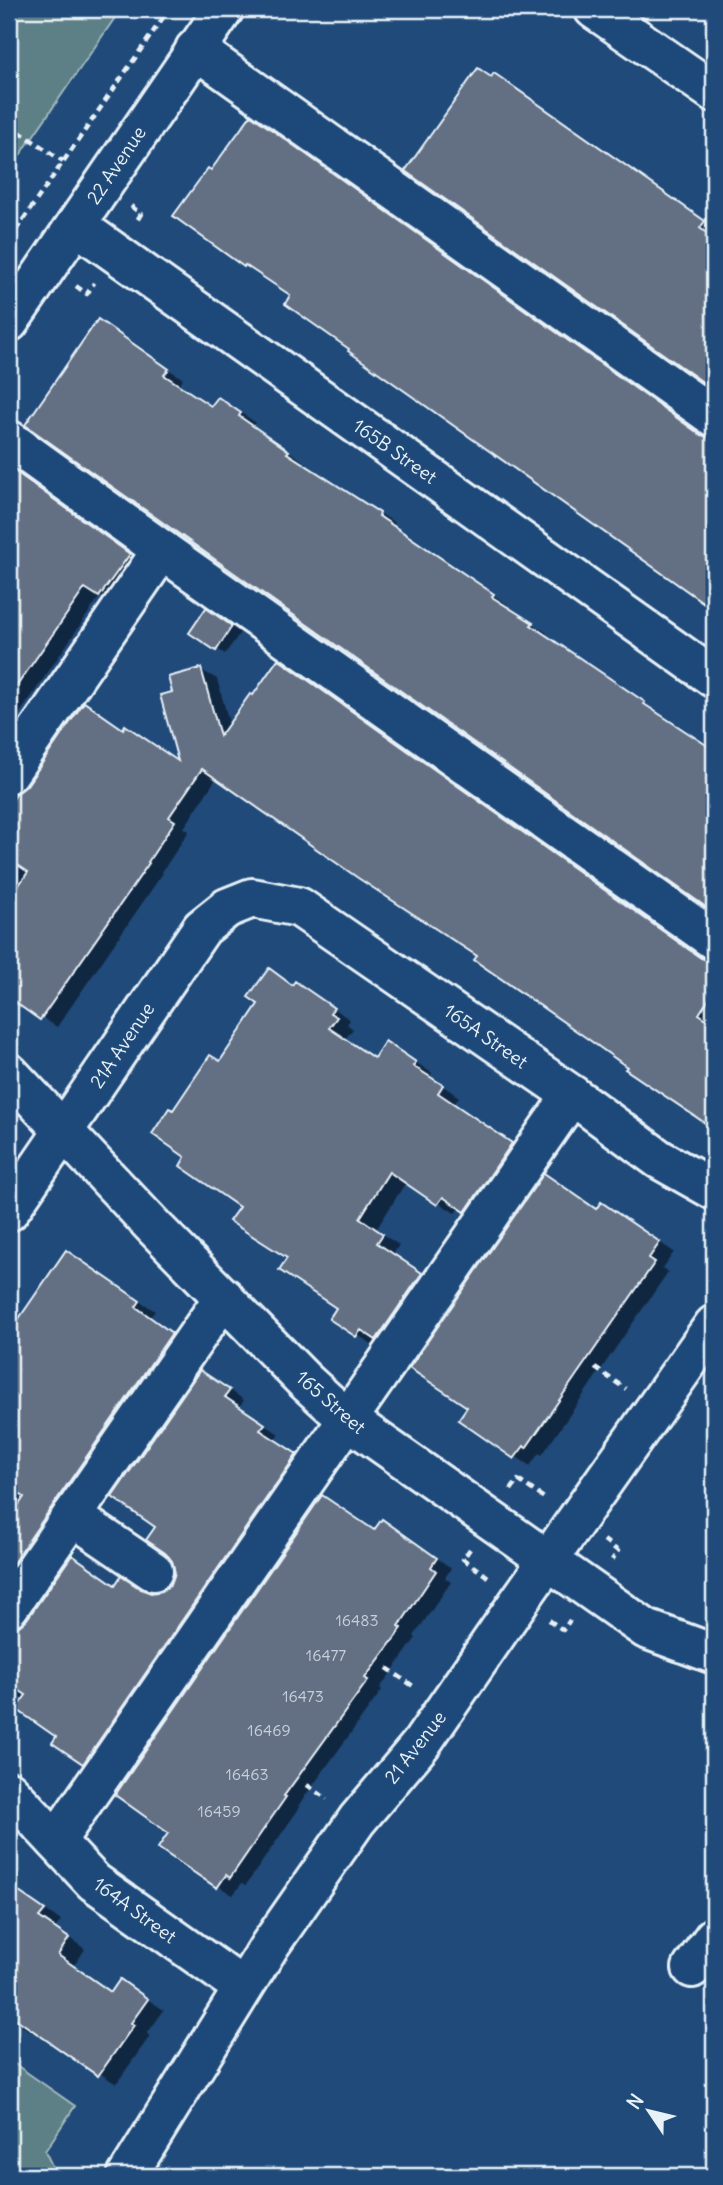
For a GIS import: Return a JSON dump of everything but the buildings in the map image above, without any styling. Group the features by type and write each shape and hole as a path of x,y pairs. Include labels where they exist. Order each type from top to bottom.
{"street":[{"name":"22 Avenue","path":"9,322 224,9"},
{"path":"611,14 714,92"},
{"path":"195,49 714,417"},
{"name":"165B Street","path":"76,225 714,678"},
{"path":"9,440 714,940"},
{"path":"9,773 162,550"},
{"name":"165A Street","path":"252,898 299,907 572,1095 659,1159 714,1190"},
{"name":"21A Avenue","path":"9,1211 202,928 227,908 252,898"},
{"name":"165 Street","path":"9,1073 304,1380 347,1419 646,1629 714,1654"},
{"path":"56,1841 572,1095"},
{"path":"9,1607 223,1297"},
{"name":"21 Avenue","path":"127,2176 242,1987 357,1820 421,1744 714,1325"},
{"path":"72,1516 153,1570"},
{"name":"164A Street","path":"9,1791 94,1882 242,1987"},
{"path":"692,1968 714,1937"}],"path":[{"path":"9,240 169,9"},
{"path":"9,125 63,161"},
{"path":"75,286 87,294 97,278"},
{"path":"506,1497 518,1480 553,1504"},
{"path":"594,1534 618,1551 607,1567"},
{"path":"474,1542 463,1559 499,1584"},
{"path":"540,1614 563,1630 571,1619"}],"green space":[{"path":"9,9 121,9 9,171"},
{"path":"9,2060 75,2106 45,2151 57,2176 9,2176"}]}
